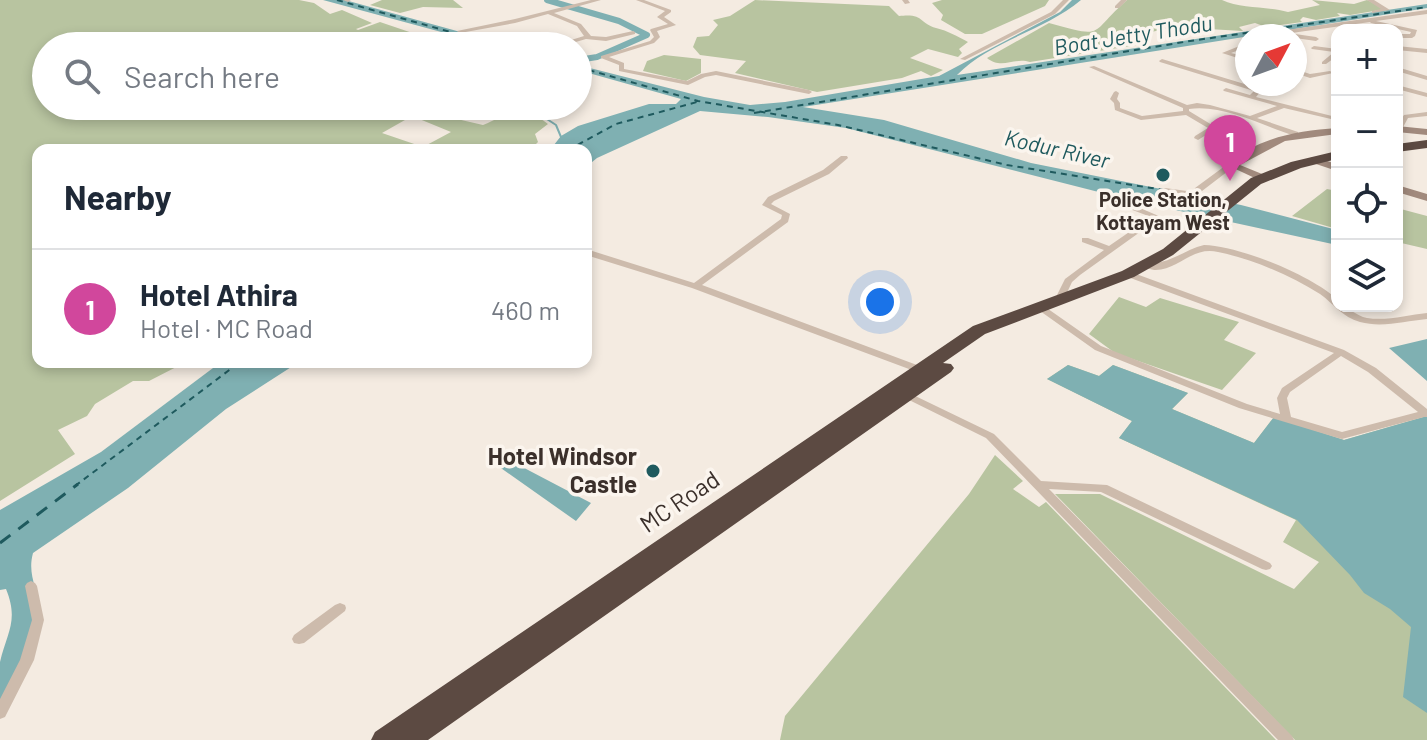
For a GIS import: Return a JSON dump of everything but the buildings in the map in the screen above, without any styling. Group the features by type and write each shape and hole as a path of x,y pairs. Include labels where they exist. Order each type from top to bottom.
{"highway":[{"path":"1403,147 1427,144"},
{"name":"MC Road","path":"408,740 979,330 1128,274 1168,252 1234,197 1263,178 1331,156"},
{"name":"MC Road","path":"384,740 734,506 907,395 1012,318"}],"main road":[{"path":"1403,130 1427,132"},
{"path":"1232,165 1270,140 1295,134 1331,131"},
{"path":"1314,160 1331,166"},
{"path":"1232,165 1263,178"},
{"path":"1403,190 1427,198"}],"street":[{"path":"460,31 598,0"},
{"path":"639,0 669,11 660,17 673,25 653,30 657,37 652,42 603,57 622,64 621,70 688,83 703,75 716,73 809,92"},
{"path":"963,59 1053,13 1066,0"},
{"path":"1117,7 1124,0"},
{"path":"1290,24 1387,10 1370,0"},
{"path":"547,2 565,7"},
{"path":"547,12 585,28 582,32"},
{"path":"1307,28 1427,12"},
{"path":"1363,20 1382,24"},
{"path":"1403,28 1415,31 1412,36 1403,36"},
{"path":"592,38 606,39 633,33"},
{"path":"1307,38 1316,39"},
{"path":"1314,48 1331,51"},
{"path":"1235,49 1225,53 1235,56"},
{"path":"1403,49 1427,51"},
{"path":"1324,63 1331,57"},
{"path":"1162,61 1235,81"},
{"path":"1092,67 1186,110 1213,128 1198,138"},
{"path":"1403,71 1427,78"},
{"path":"1307,75 1330,73"},
{"path":"1198,82 1208,75"},
{"path":"1403,82 1415,75"},
{"path":"1403,88 1427,95"},
{"path":"1226,90 1281,107"},
{"path":"1116,93 1113,99 1118,110 1141,118 1207,107 1295,134"},
{"path":"1148,106 1167,115"},
{"path":"1247,119 1288,106 1331,119"},
{"path":"1403,120 1406,116 1427,114"},
{"path":"695,286 785,220 786,214 766,205 771,199 826,172 844,158"},
{"path":"1165,190 1197,195 1198,190 1232,165"},
{"path":"1061,297 1068,281 1157,217 1109,198"},
{"path":"1085,240 1111,250"},
{"path":"1145,265 1157,268 1195,248 1211,247 1241,256 1319,290 1338,308 1357,318 1377,320 1427,316"},
{"path":"592,254 695,286 921,370"},
{"path":"1128,274 1341,352 1372,370 1426,413"},
{"path":"1038,306 1098,348 1243,406 1342,436 1426,413"},
{"path":"1286,419 1282,398 1286,390 1341,352"},
{"path":"907,395 990,436 1287,740"},
{"path":"1037,485 1103,488 1266,566"},
{"path":"0,713 27,660 38,620 31,586"},
{"path":"299,639 340,608"}],"green space":[{"path":"0,0 299,0 314,3 330,14 342,10 372,23 358,30 380,22 409,32 32,32 32,120 405,120 382,133 414,144 32,144 32,368 174,368 149,381 133,381 95,404 87,416 58,430 75,454 0,501"},
{"path":"382,0 453,0 463,8 423,7 400,13 370,5"},
{"path":"755,0 889,6 899,16 917,17 968,42 959,49 962,53 958,57 928,49 910,58 943,70 931,76 921,71 902,78 817,92 735,73 746,61 700,55 693,47 697,37 709,36 718,25 713,20 730,16"},
{"path":"942,0 1049,0 1045,6 982,34 965,34 941,20 943,15 932,3"},
{"path":"1127,0 1222,0 1288,12 1320,5 1312,0 1354,4 1367,0 1386,9 1350,15 1337,13 1340,16 1316,20 1303,17 1302,22 1288,24 1235,24 1235,31 1173,27 1130,37 1143,44 1030,62 998,63 987,58 1049,23 1089,32 1100,26"},
{"path":"664,55 701,59 701,73 686,81 643,71 647,61"},
{"path":"422,120 461,120 483,125 494,120 542,120 548,124 535,134 538,142 429,144 451,132"},
{"path":"1327,189 1331,190 1331,227 1292,216"},
{"path":"1403,210 1427,216 1427,249 1403,243"},
{"path":"1119,297 1146,307 1160,298 1239,322 1224,340 1256,353 1222,390 1115,353 1089,334"},
{"path":"1068,365 1099,376 1113,365 1188,393 1172,409 1254,443 1274,417 1344,440 1427,416 1427,740 1295,740 1055,494 1100,494 1294,589 1319,562 1283,542 1296,520 1119,438 1132,421 1047,379"},
{"path":"995,455 1023,481 1013,489 1039,507 1046,502 1276,740 780,740 785,716 969,494"}],"water":[{"path":"323,0 345,0 460,32 441,32"},
{"path":"1072,0 1081,0 1051,20 985,53 957,75 1235,33 1235,38 803,107 884,120 1031,163 1241,205 1331,228 1331,244 1134,201 846,128 768,117 700,111 592,162 592,144 555,144 561,136 578,126 649,104 676,104 681,99 592,74 592,69 704,97 750,105 939,76 1060,12"},
{"path":"1427,4 1427,8 1307,27 1307,24 1295,24"},
{"path":"1427,339 1427,381 1389,348"},
{"path":"1068,365 1099,376 1113,365 1188,393 1172,409 1254,443 1274,417 1344,440 1427,416 1427,713 1403,697 1411,627 1364,593 1297,520 1119,438 1132,421 1047,379"},
{"path":"213,368 290,368 226,409 128,488 33,553 31,568 39,608 36,632 0,707 0,662 12,610 6,589 0,590 0,510 101,452"},
{"path":"509,460 591,503 576,521 498,466"}],"waterway":[{"path":"547,0 619,21 647,35 592,58"},
{"path":"548,120 556,125 561,137"}],"ferry route":[{"path":"337,0 450,32"},
{"path":"761,112 1190,41 1427,7"},
{"path":"592,71 698,101 761,112"},
{"path":"579,144 616,124 697,102"},
{"path":"754,113 761,112"},
{"path":"761,112 838,125 1007,165 1164,190"},
{"path":"75,486 232,368"},
{"path":"0,543 78,484"}],"place":[{"name":"Police Station, Kottayam West","path":"1163,175"},
{"name":"Hotel Athira","path":"1230,181"},
{"name":"Hotel Windsor Castle","path":"653,471"}],"water label":[{"name":"Boat Jetty Thodu","path":"1133,35"},
{"name":"Kodur River","path":"1057,149"}]}
